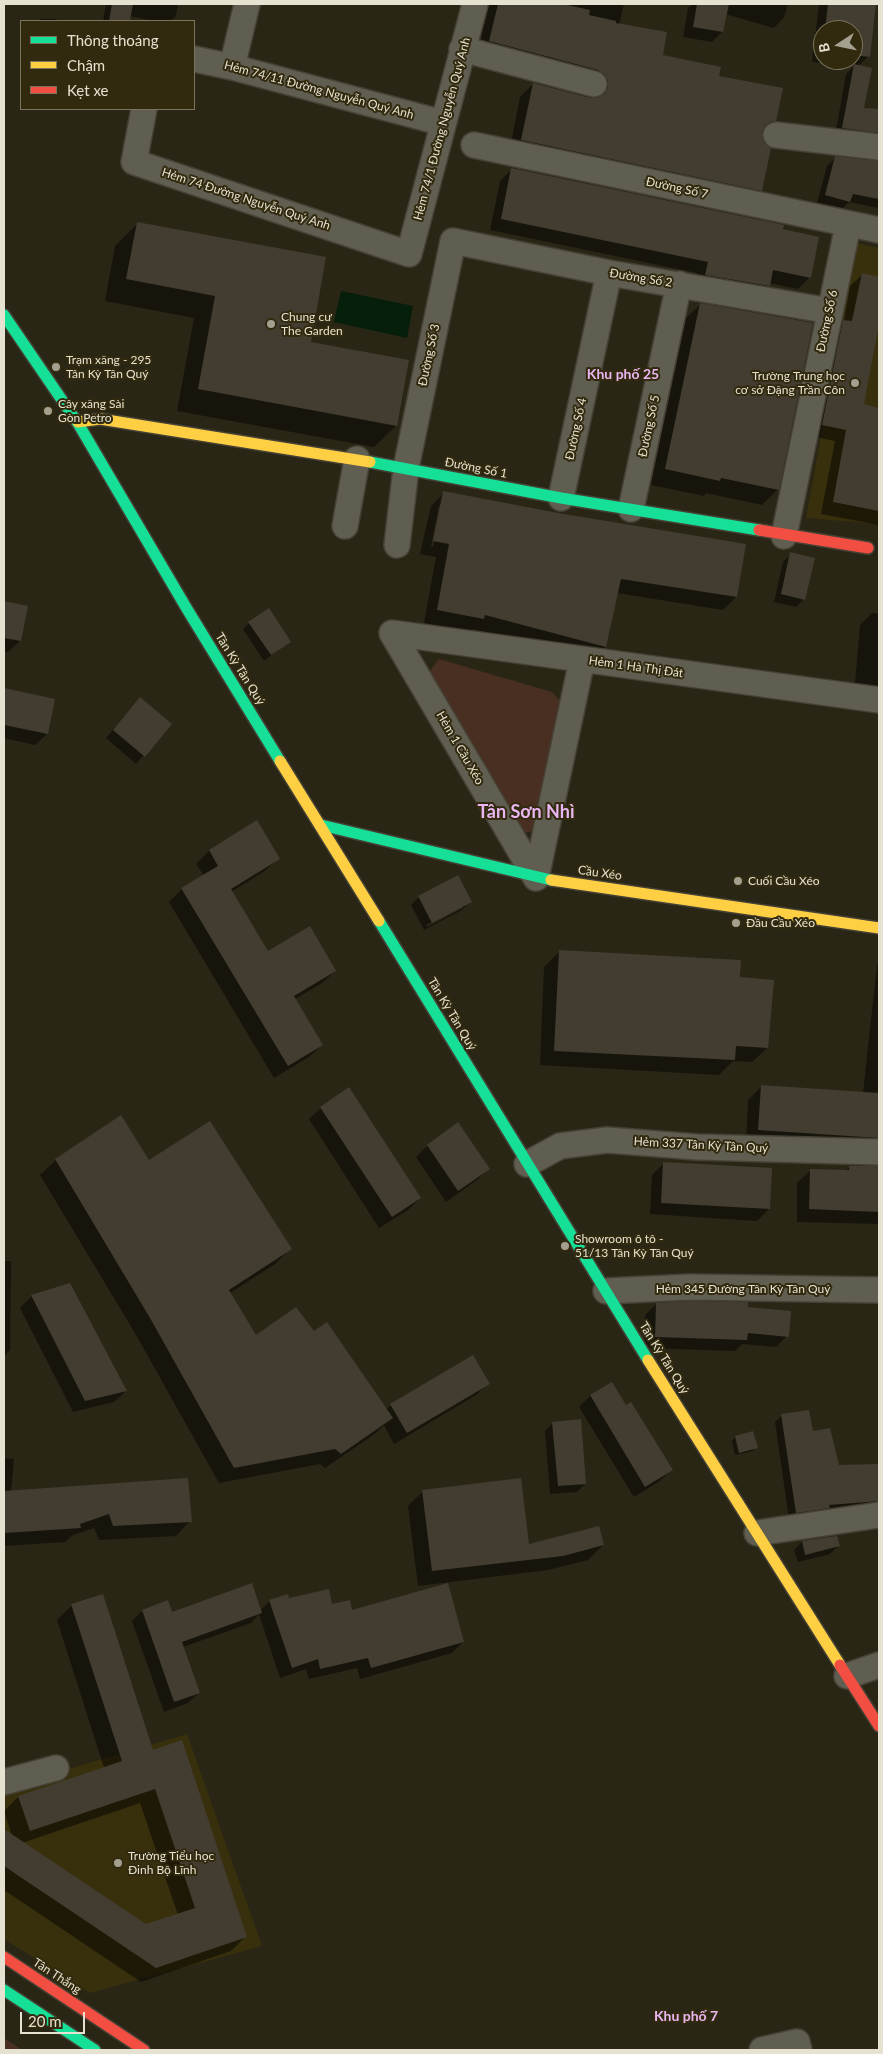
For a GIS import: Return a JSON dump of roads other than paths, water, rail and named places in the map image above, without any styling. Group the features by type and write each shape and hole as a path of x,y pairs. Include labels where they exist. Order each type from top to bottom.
{"main road":[{"name":"Tân Kỳ Tân Quý","path":"4,315 78,422 180,599 321,825 527,1164 879,1726"},
{"name":"Đường Số 1","path":"78,422 100,419 357,459 561,498 784,536 868,548"},
{"name":"Cầu Xéo","path":"321,825 536,878 879,928"},
{"name":"Tân Thắng","path":"4,1957 144,2050"},
{"path":"4,1990 96,2050"}],"street":[{"path":"232,67 247,4"},
{"name":"Hẻm 74/1 Đường Nguyễn Quý Anh","path":"409,254 475,4"},
{"path":"462,49 594,84"},
{"name":"Hẻm 74/11 Đường Nguyễn Quý Anh","path":"195,59 232,67 443,123"},
{"name":"Hẻm 74 Đường Nguyễn Quý Anh","path":"144,110 134,162 409,254"},
{"path":"776,135 879,147"},
{"name":"Đường Số 7","path":"474,145 879,230"},
{"name":"Đường Số 6","path":"784,536 848,225"},
{"name":"Đường Số 2","path":"453,242 609,273 830,312"},
{"name":"Đường Số 3","path":"397,545 406,468 453,242"},
{"name":"Đường Số 4","path":"561,498 609,273"},
{"name":"Đường Số 5","path":"631,509 679,284"},
{"path":"345,526 357,459"},
{"name":"Hẻm 1 Hà Thị Đát","path":"392,633 879,700"},
{"name":"Hẻm 1 Cầu Xéo","path":"392,633 536,878"},
{"path":"536,878 582,660"},
{"name":"Hẻm 337 Tân Kỳ Tân Quý","path":"527,1164 560,1146 607,1140 697,1147 879,1152"},
{"name":"Hẻm 345 Đường Tân Kỳ Tân Quý","path":"606,1291 690,1286 879,1290"},
{"path":"757,1533 879,1515"},
{"path":"847,1676 879,1665"},
{"path":"4,1782 56,1768"},
{"path":"762,2050 797,2042 799,2050"}],"place":[{"name":"Chung cư The Garden","path":"271,324"},
{"name":"Trạm xăng - 295 Tân Kỳ Tân Quý","path":"56,367"},
{"name":"Trường Trung học cơ sở Đặng Trần Côn","path":"855,383"},
{"name":"Cây xăng Sài Gòn Petro","path":"48,411"},
{"name":"Cuối Cầu Xéo","path":"738,881"},
{"name":"Đầu Cầu Xéo","path":"736,923"},
{"name":"Showroom ô tô - 51/13 Tân Kỳ Tân Quý","path":"565,1246"},
{"name":"Trường Tiểu học Đinh Bộ Lĩnh","path":"118,1863"}],"district":[{"name":"Khu phố 25","path":"623,374"},
{"name":"Tân Sơn Nhì","path":"526,812"},
{"name":"Khu phố 7","path":"686,2016"}]}
